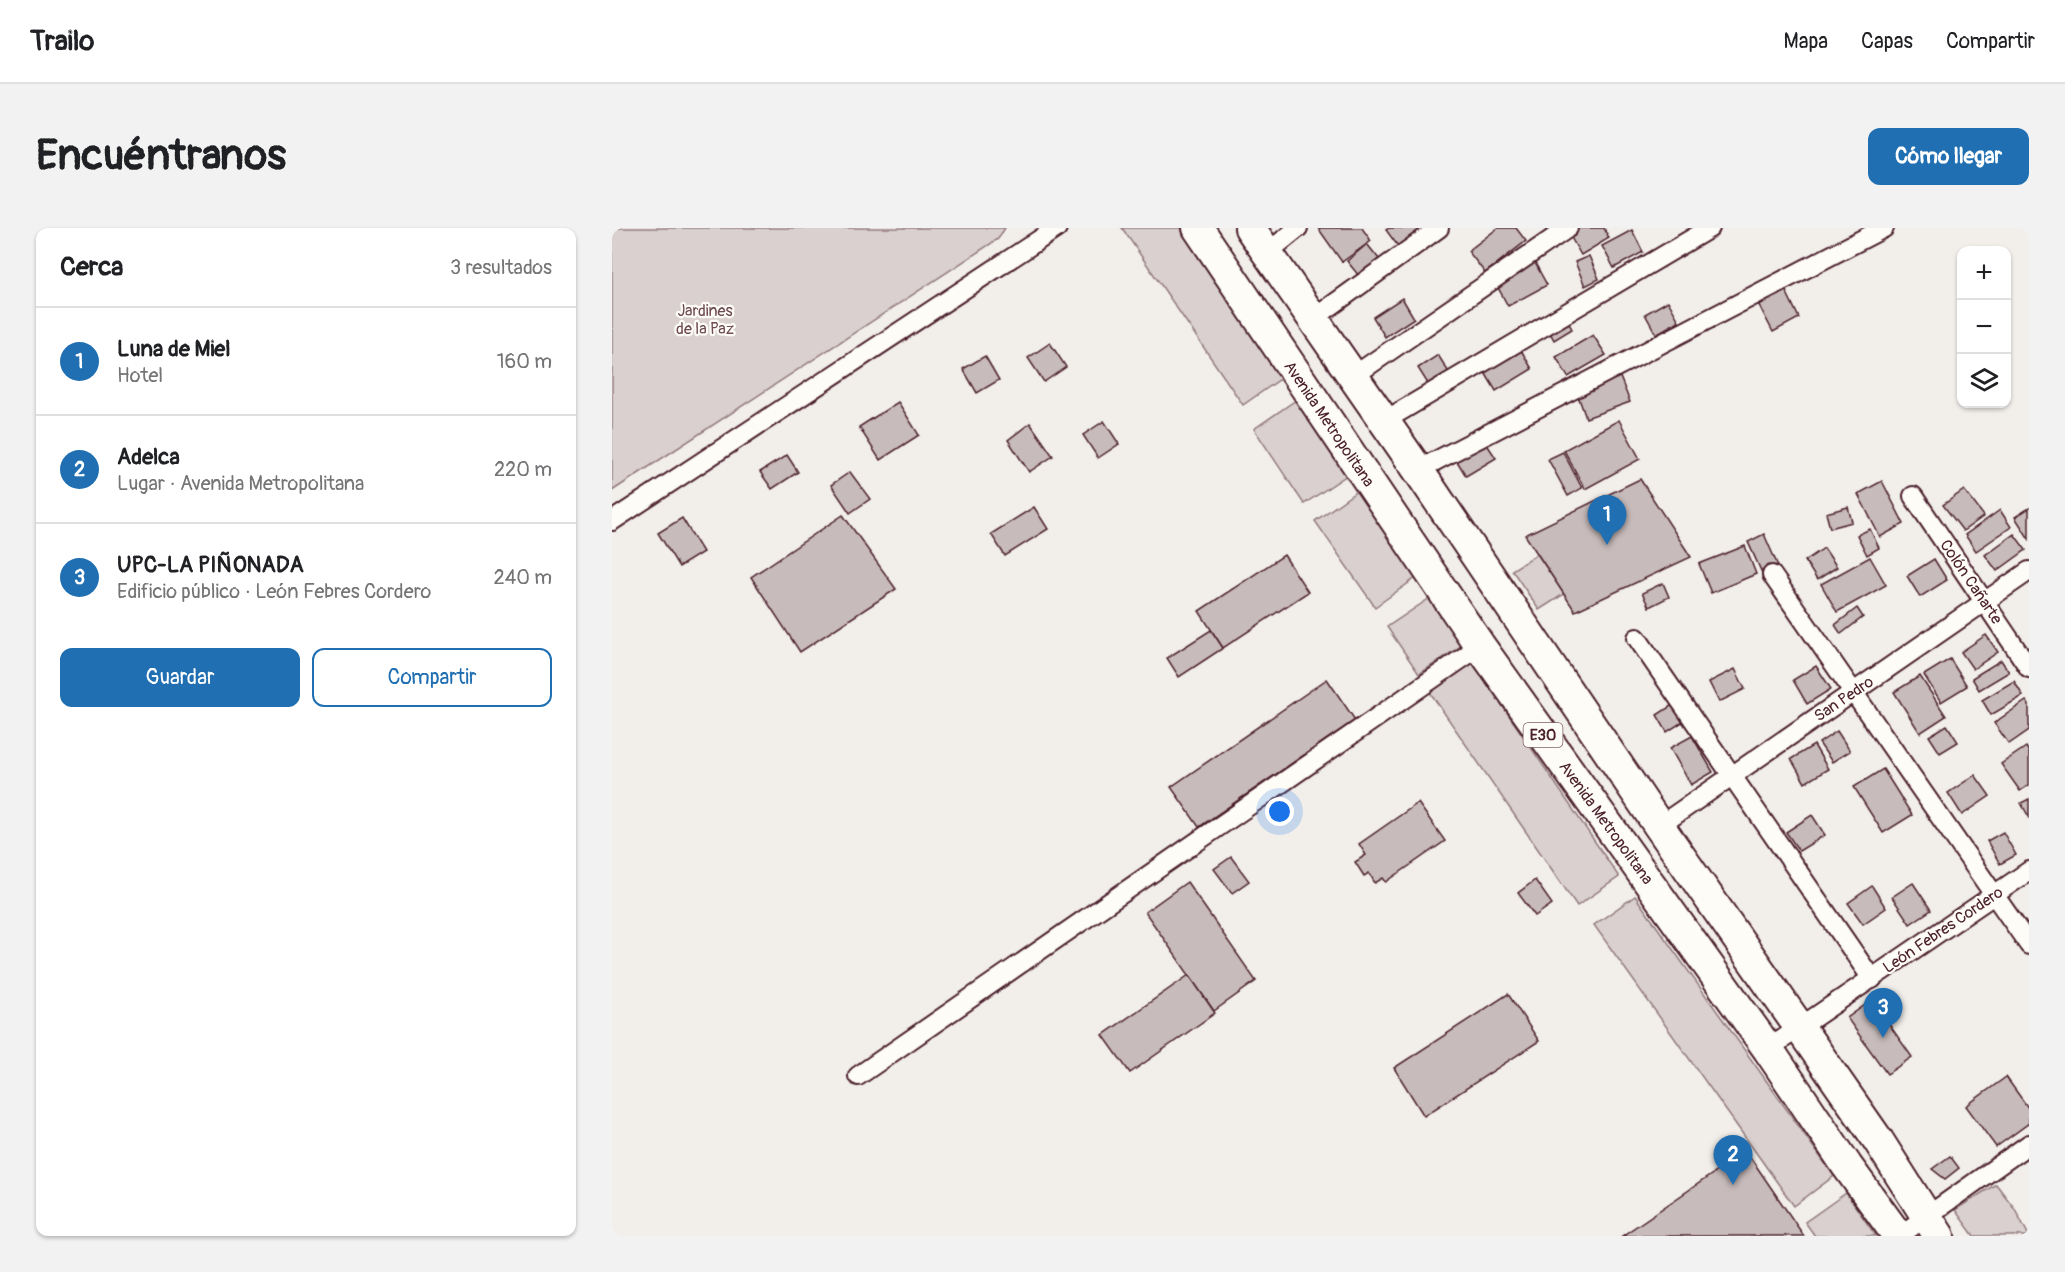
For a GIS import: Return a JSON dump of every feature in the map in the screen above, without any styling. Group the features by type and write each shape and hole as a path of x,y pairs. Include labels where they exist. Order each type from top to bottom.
{"highway":[{"name":"Avenida Metropolitana","path":"1198,228 1480,646 1768,1049 1847,1166 1899,1236"},
{"name":"E30","path":"1250,228 1418,470 1659,826 1878,1140 1932,1226"}],"street":[{"path":"612,521 1057,228"},
{"path":"1267,253 1298,228"},
{"path":"1313,319 1439,228"},
{"path":"1352,377 1568,228"},
{"path":"1384,421 1710,228"},
{"path":"1418,470 1884,228"},
{"name":"Colón Cañarte","path":"1913,496 2029,668"},
{"name":"San Pedro","path":"1659,826 2029,571"},
{"path":"1772,575 2029,945"},
{"path":"1637,638 1872,979"},
{"path":"858,1076 1480,646"},
{"name":"León Febres Cordero","path":"1768,1049 2029,871"},
{"path":"1899,1236 1932,1226 2029,1144"}],"green space":[{"name":"Jardines de la Paz","path":"612,228 1005,228 998,239 612,491"},
{"path":"1122,228 1185,228 1286,375 1243,405"},
{"path":"1296,400 1347,475 1304,504 1254,429"},
{"path":"1357,491 1417,577 1375,607 1315,521"},
{"path":"1537,554 1564,594 1539,610 1512,570"},
{"path":"1430,598 1462,645 1419,674 1387,627"},
{"path":"1472,661 1619,877 1577,906 1429,691"},
{"path":"1635,896 1834,1176 1794,1206 1594,925"},
{"path":"1996,1184 2015,1209 2029,1236 1974,1236 1955,1210"},
{"path":"1846,1193 1876,1236 1815,1236 1805,1222"}],"building":[{"path":"1318,228 1362,228 1371,241 1342,262"},
{"path":"1389,228 1427,228 1400,249 1386,230"},
{"path":"1498,228 1516,228 1526,241 1485,273 1468,251"},
{"path":"1578,228 1604,228 1609,238 1581,255 1569,234"},
{"path":"1632,230 1643,252 1614,268 1602,246"},
{"path":"1367,244 1379,259 1359,276 1347,261"},
{"path":"1589,256 1599,279 1585,286 1575,262"},
{"path":"1534,261 1547,285 1508,306 1495,282"},
{"path":"1786,291 1799,318 1773,332 1759,305"},
{"path":"1402,298 1414,318 1385,337 1373,317"},
{"path":"1668,301 1679,321 1656,334 1645,314"},
{"path":"1565,316 1572,329 1554,340 1547,327"},
{"path":"1593,335 1606,355 1568,377 1556,357"},
{"path":"1050,343 1066,367 1044,382 1028,358"},
{"path":"1521,350 1532,369 1496,391 1484,371"},
{"path":"1438,355 1450,374 1430,387 1418,368"},
{"path":"985,356 999,380 977,393 963,369"},
{"path":"1620,377 1630,402 1586,418 1577,393"},
{"path":"898,402 919,435 880,460 859,427"},
{"path":"1619,420 1640,459 1585,489 1564,450"},
{"path":"1104,421 1119,444 1098,458 1083,435"},
{"path":"1030,423 1053,456 1029,472 1008,440"},
{"path":"1486,443 1496,458 1466,476 1454,456"},
{"path":"1563,452 1582,488 1568,496 1548,459"},
{"path":"787,455 798,472 772,489 760,472"},
{"path":"850,472 870,499 850,513 831,485"},
{"path":"1640,479 1691,557 1575,611 1525,535"},
{"path":"1882,481 1904,524 1880,537 1858,494"},
{"path":"1964,490 1984,516 1963,531 1943,505"},
{"path":"1034,507 1048,529 1005,556 991,534"},
{"path":"1848,507 1852,522 1830,528 1826,513"},
{"path":"2029,508 2029,539 2015,517"},
{"path":"2000,510 2011,527 1976,551 1965,535"},
{"path":"843,515 896,589 800,652 751,577"},
{"path":"682,518 703,552 679,567 658,533"},
{"path":"1870,529 1879,548 1867,555 1857,535"},
{"path":"1764,534 1778,566 1762,573 1748,542"},
{"path":"2014,534 2026,550 1997,571 1985,555"},
{"path":"1745,546 1756,574 1711,593 1699,564"},
{"path":"1824,548 1837,567 1817,580 1805,561"},
{"path":"1284,555 1308,592 1223,648 1199,611"},
{"path":"1870,557 1886,585 1837,612 1821,584"},
{"path":"1934,559 1947,580 1920,597 1907,576"},
{"path":"1663,583 1669,597 1649,607 1642,593"},
{"path":"1857,608 1863,617 1841,634 1835,625"},
{"path":"1211,630 1223,648 1179,677 1167,658"},
{"path":"1986,635 1998,652 1973,669 1961,652"},
{"path":"1950,659 1967,686 1941,702 1924,675"},
{"path":"2001,660 2009,672 1979,690 1972,678"},
{"path":"1816,666 1831,689 1807,704 1793,680"},
{"path":"1735,669 1745,689 1719,702 1709,682"},
{"path":"1920,676 1946,716 1920,733 1894,692"},
{"path":"1327,679 1355,720 1199,827 1171,787"},
{"path":"2014,681 2023,696 1991,715 1982,700"},
{"path":"2026,701 2029,705 2029,730 2009,744 1994,723"},
{"path":"1677,702 1687,719 1667,732 1657,715"},
{"path":"1947,725 1958,742 1940,753 1929,736"},
{"path":"1837,731 1850,751 1832,762 1819,743"},
{"path":"1692,736 1713,772 1691,785 1670,748"},
{"path":"1814,745 1828,769 1805,783 1791,759"},
{"path":"2026,747 2029,752 2029,785 2020,791 2001,764"},
{"path":"1883,769 1912,815 1883,833 1854,787"},
{"path":"1975,775 1990,796 1962,815 1948,793"},
{"path":"2029,799 2029,817 2021,803"},
{"path":"1418,803 1445,841 1386,882 1383,878 1375,883 1369,873 1364,876 1355,862 1366,855 1359,844"},
{"path":"1812,815 1825,835 1799,851 1786,832"},
{"path":"2003,832 2016,855 2000,864 1987,841"},
{"path":"1231,857 1249,881 1232,893 1214,869"},
{"path":"1535,880 1552,904 1535,916 1518,893"},
{"path":"1187,882 1256,981 1214,1011 1145,912"},
{"path":"1913,883 1931,910 1910,924 1892,897"},
{"path":"1872,886 1886,908 1863,924 1848,903"},
{"path":"1189,975 1215,1013 1130,1073 1103,1035"},
{"path":"1508,994 1539,1041 1424,1116 1394,1068"},
{"path":"1872,1000 1912,1057 1887,1074 1847,1018"},
{"path":"2006,1077 2029,1109 2029,1123 1996,1147 1966,1106"},
{"path":"1746,1151 1804,1236 1622,1236"},
{"path":"1950,1156 1959,1168 1945,1179 1932,1169"}],"place":[{"name":"Luna de Miel","path":"1607,545"},
{"name":"UPC-LA PIÑONADA","path":"1883,1038"},
{"name":"Adelca","path":"1733,1185"}]}
